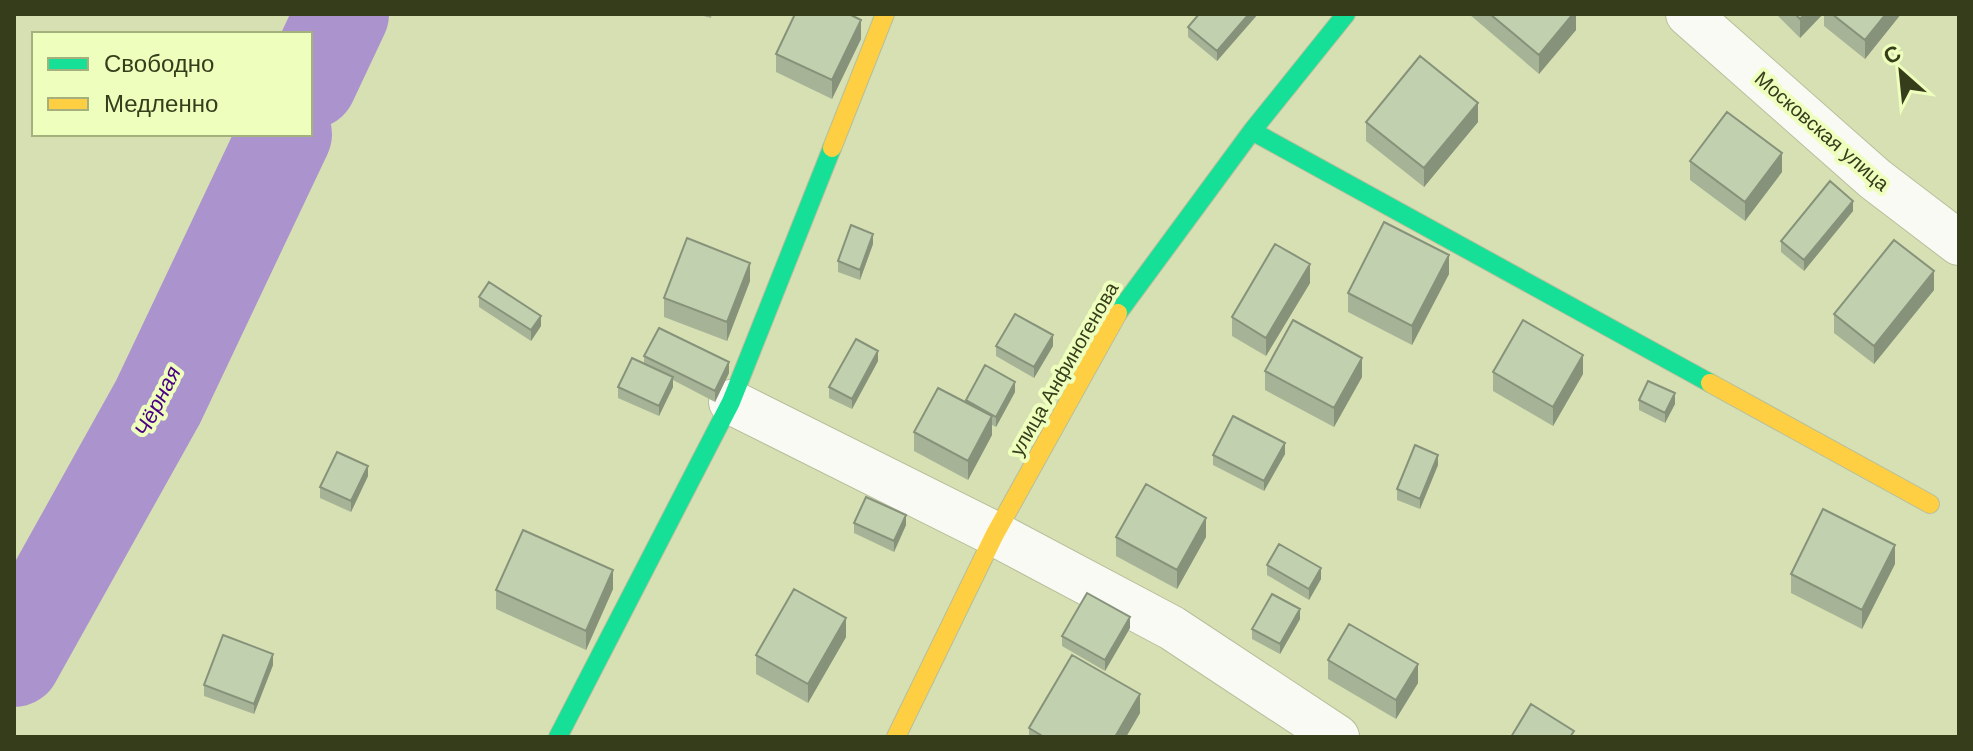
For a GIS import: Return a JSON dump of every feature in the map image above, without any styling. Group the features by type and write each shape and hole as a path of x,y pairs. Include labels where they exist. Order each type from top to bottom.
{"street":[{"path":"558,737 731,402 885,14"},
{"name":"улица Анфиногенова","path":"896,737 995,534 1119,312 1252,131 1346,14"},
{"name":"Московская улица","path":"1688,14 1875,179 1959,243"},
{"path":"1252,131 1930,504"},
{"path":"731,402 995,534 1172,628 1337,737"}],"building":[{"path":"795,14 849,14 861,20 832,80 776,54"},
{"path":"1199,14 1249,14 1217,51 1188,27"},
{"path":"1490,14 1573,14 1539,55"},
{"path":"1832,14 1886,14 1865,40"},
{"path":"1420,56 1478,103 1424,168 1366,122"},
{"path":"1727,112 1782,153 1745,202 1690,161"},
{"path":"1830,181 1853,201 1804,260 1781,241"},
{"path":"1384,222 1449,255 1412,326 1348,293"},
{"path":"851,225 873,234 860,270 838,261"},
{"path":"687,238 750,263 727,322 664,298"},
{"path":"1894,240 1934,271 1874,346 1834,314"},
{"path":"1275,244 1310,264 1266,338 1232,317"},
{"path":"489,282 541,316 531,330 479,297"},
{"path":"1015,314 1053,335 1034,367 996,346"},
{"path":"1293,320 1362,358 1334,408 1265,371"},
{"path":"1523,320 1583,355 1553,407 1493,372"},
{"path":"659,328 729,362 715,391 644,356"},
{"path":"856,339 878,351 852,399 829,387"},
{"path":"632,358 673,377 659,406 618,387"},
{"path":"985,365 1015,382 996,417 966,400"},
{"path":"1648,381 1675,393 1665,413 1639,400"},
{"path":"938,388 992,416 968,461 914,432"},
{"path":"1233,416 1285,443 1264,481 1213,455"},
{"path":"1415,445 1438,455 1420,499 1397,489"},
{"path":"337,452 368,466 351,501 320,487"},
{"path":"1146,484 1206,518 1177,570 1116,537"},
{"path":"866,497 906,515 894,541 854,523"},
{"path":"1823,509 1895,545 1862,610 1791,574"},
{"path":"523,530 613,570 586,631 496,590"},
{"path":"1279,544 1321,568 1309,589 1267,565"},
{"path":"794,589 846,618 808,684 756,655"},
{"path":"1087,593 1130,617 1105,660 1062,636"},
{"path":"1272,594 1300,609 1280,644 1252,629"},
{"path":"1349,624 1418,664 1396,700 1328,660"},
{"path":"223,635 273,654 254,704 204,685"},
{"path":"1072,655 1140,694 1115,737 1044,737 1029,728"},
{"path":"1531,704 1574,731 1570,737 1511,737"}],"waterway":[{"name":"Чёрная","path":"312,78 342,14"},
{"name":"Чёрная","path":"14,660 158,402 284,136"}],"traffic: fast":[{"path":"1118,313 1252,131 1346,14"},
{"path":"1252,131 1710,383"},
{"path":"558,737 731,402 832,148"}],"traffic: slow":[{"path":"832,148 885,14"},
{"path":"896,737 995,534 1118,313"},
{"path":"1710,383 1930,504"}]}
